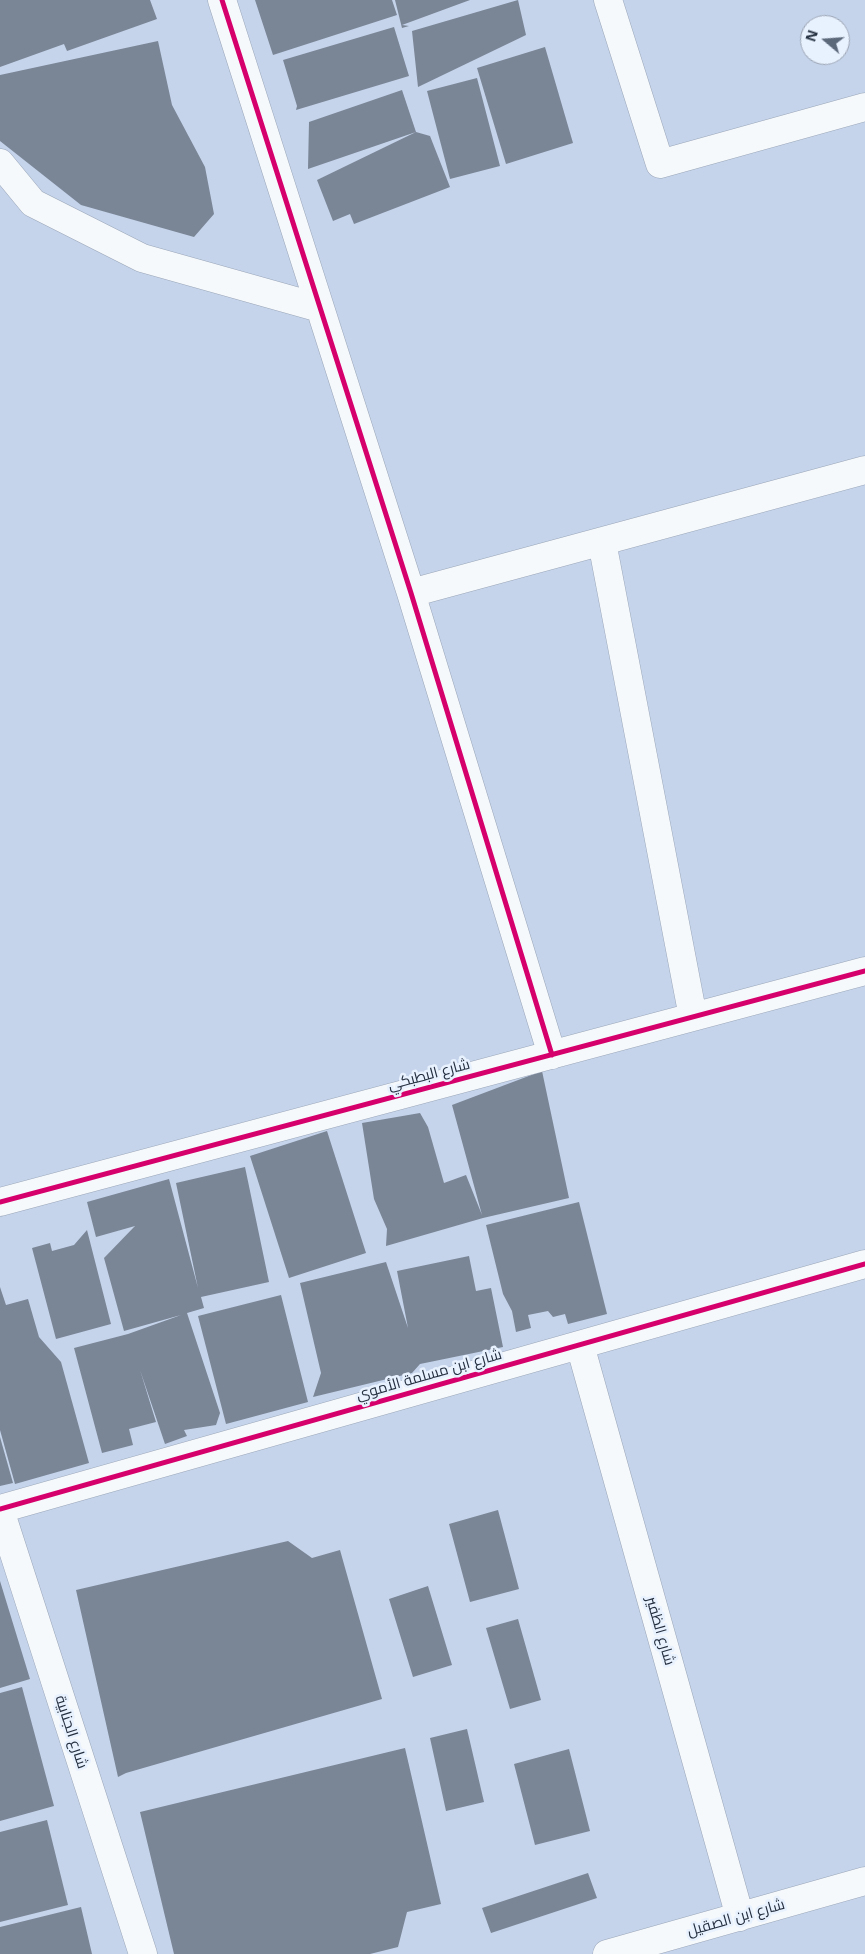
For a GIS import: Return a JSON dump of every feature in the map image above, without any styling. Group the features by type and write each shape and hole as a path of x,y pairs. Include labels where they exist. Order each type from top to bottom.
{"street":[{"path":"222,0 410,593 552,1055"},
{"path":"608,0 660,164 865,107"},
{"path":"0,163 33,203 142,258 320,308"},
{"path":"410,593 865,470"},
{"path":"602,542 693,1017"},
{"name":"شارع البطبكي","path":"0,1202 865,971"},
{"name":"شارع ابن مسلمة الأموي","path":"0,1509 580,1345 863,1272"},
{"name":"شارع الظفير","path":"580,1345 740,1917"},
{"name":"شارع الجنابية","path":"0,1509 142,1954"},
{"name":"شارع ابن الصقيل","path":"607,1954 865,1881"}],"building":[{"path":"0,0 150,0 157,19 67,51 64,44 0,67"},
{"path":"255,0 392,0 397,15 273,55"},
{"path":"395,0 470,0 402,25 409,26 402,28"},
{"path":"518,0 526,35 418,87 412,31"},
{"path":"394,27 409,76 296,110 297,106 283,60"},
{"path":"158,41 172,105 205,167 214,214 194,237 81,205 0,141 0,75"},
{"path":"545,47 573,143 506,164 477,68"},
{"path":"477,78 500,166 450,179 427,91"},
{"path":"402,90 416,132 308,169 309,122"},
{"path":"416,132 430,136 450,187 354,224 350,214 333,221 317,180"},
{"path":"542,1071 569,1198 483,1218 386,1246 387,1229 374,1199 362,1123 420,1113 428,1127 444,1183 466,1175 482,1215 452,1105"},
{"path":"327,1131 366,1253 289,1278 250,1156"},
{"path":"245,1167 269,1282 201,1297 204,1308 187,1313 220,1413 216,1425 184,1430 187,1436 165,1444 140,1370 156,1422 129,1429 133,1445 102,1453 74,1348 128,1334 181,1315 124,1331 104,1258 135,1226 96,1237 87,1202 169,1179 198,1288 176,1183"},
{"path":"579,1202 607,1314 568,1324 565,1314 553,1317 548,1311 528,1315 531,1328 516,1332 512,1311 503,1294 486,1225"},
{"path":"87,1230 111,1324 56,1339 32,1248 50,1243 52,1251 74,1245"},
{"path":"469,1256 476,1291 491,1288 503,1347 420,1364 412,1373 313,1397 321,1373 300,1283 386,1262 408,1328 397,1271"},
{"path":"0,1287 6,1305 28,1299 39,1337 61,1362 89,1463 15,1484 0,1430"},
{"path":"281,1295 308,1402 226,1424 198,1316"},
{"path":"0,1437 13,1483 0,1486"},
{"path":"498,1510 519,1589 470,1602 449,1524"},
{"path":"288,1541 312,1558 340,1550 382,1699 126,1773 118,1777 76,1590"},
{"path":"0,1581 30,1679 0,1688"},
{"path":"428,1586 452,1665 413,1677 389,1599"},
{"path":"518,1619 541,1700 510,1709 486,1628"},
{"path":"22,1687 54,1806 0,1821 0,1693"},
{"path":"467,1729 484,1802 446,1811 430,1738"},
{"path":"405,1748 441,1904 407,1912 398,1947 370,1954 174,1954 140,1812"},
{"path":"569,1749 590,1831 535,1845 514,1764"},
{"path":"47,1820 68,1905 0,1922 0,1832"},
{"path":"588,1873 597,1898 491,1933 482,1908"},
{"path":"81,1907 92,1954 0,1954 0,1927"}],"cycle path":[{"path":"222,0 411,593 552,1055"},
{"path":"0,1202 865,971"},
{"path":"0,1509 865,1264"}]}
